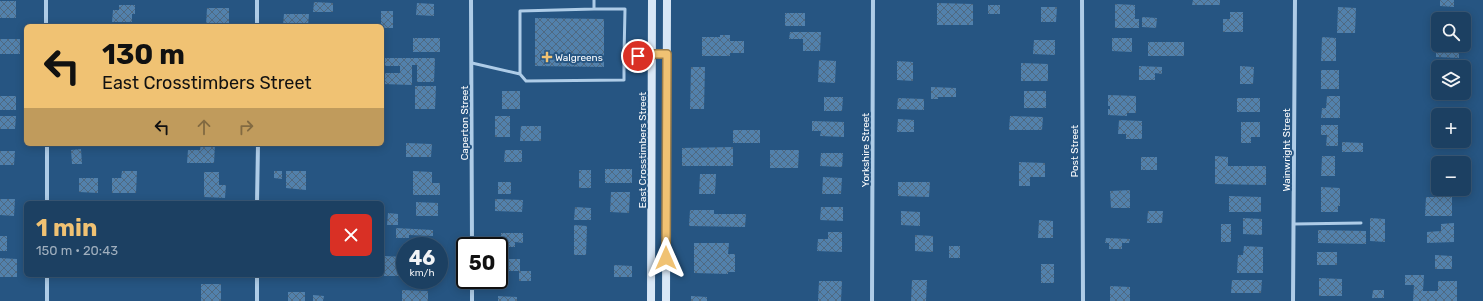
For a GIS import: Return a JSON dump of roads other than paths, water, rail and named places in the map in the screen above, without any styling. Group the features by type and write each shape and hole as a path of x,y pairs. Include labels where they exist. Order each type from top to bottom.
{"main road":[{"name":"East Crosstimbers Street","path":"651,301 652,0"},
{"path":"666,301 667,0"},
{"path":"652,55 667,54"},
{"path":"651,257 666,258"}],"street":[{"path":"46,0 46,24"},
{"path":"257,0 257,24"},
{"name":"Caperton Street","path":"471,0 472,237"},
{"name":"Yorkshire Street","path":"872,301 873,0"},
{"name":"Post Street","path":"1082,0 1083,301"},
{"name":"Wainwright Street","path":"1294,301 1295,0"},
{"path":"47,146 47,201"},
{"path":"258,146 258,201"},
{"path":"47,277 47,301"},
{"path":"257,277 257,301"},
{"path":"472,289 472,301"}],"lane":[{"path":"594,0 594,9"},
{"path":"472,63 520,74 526,81 624,80 625,9 520,11 520,74"},
{"path":"624,56 652,55"},
{"path":"1294,224 1361,223"}],"place":[{"name":"Walgreens","path":"547,57"}]}
